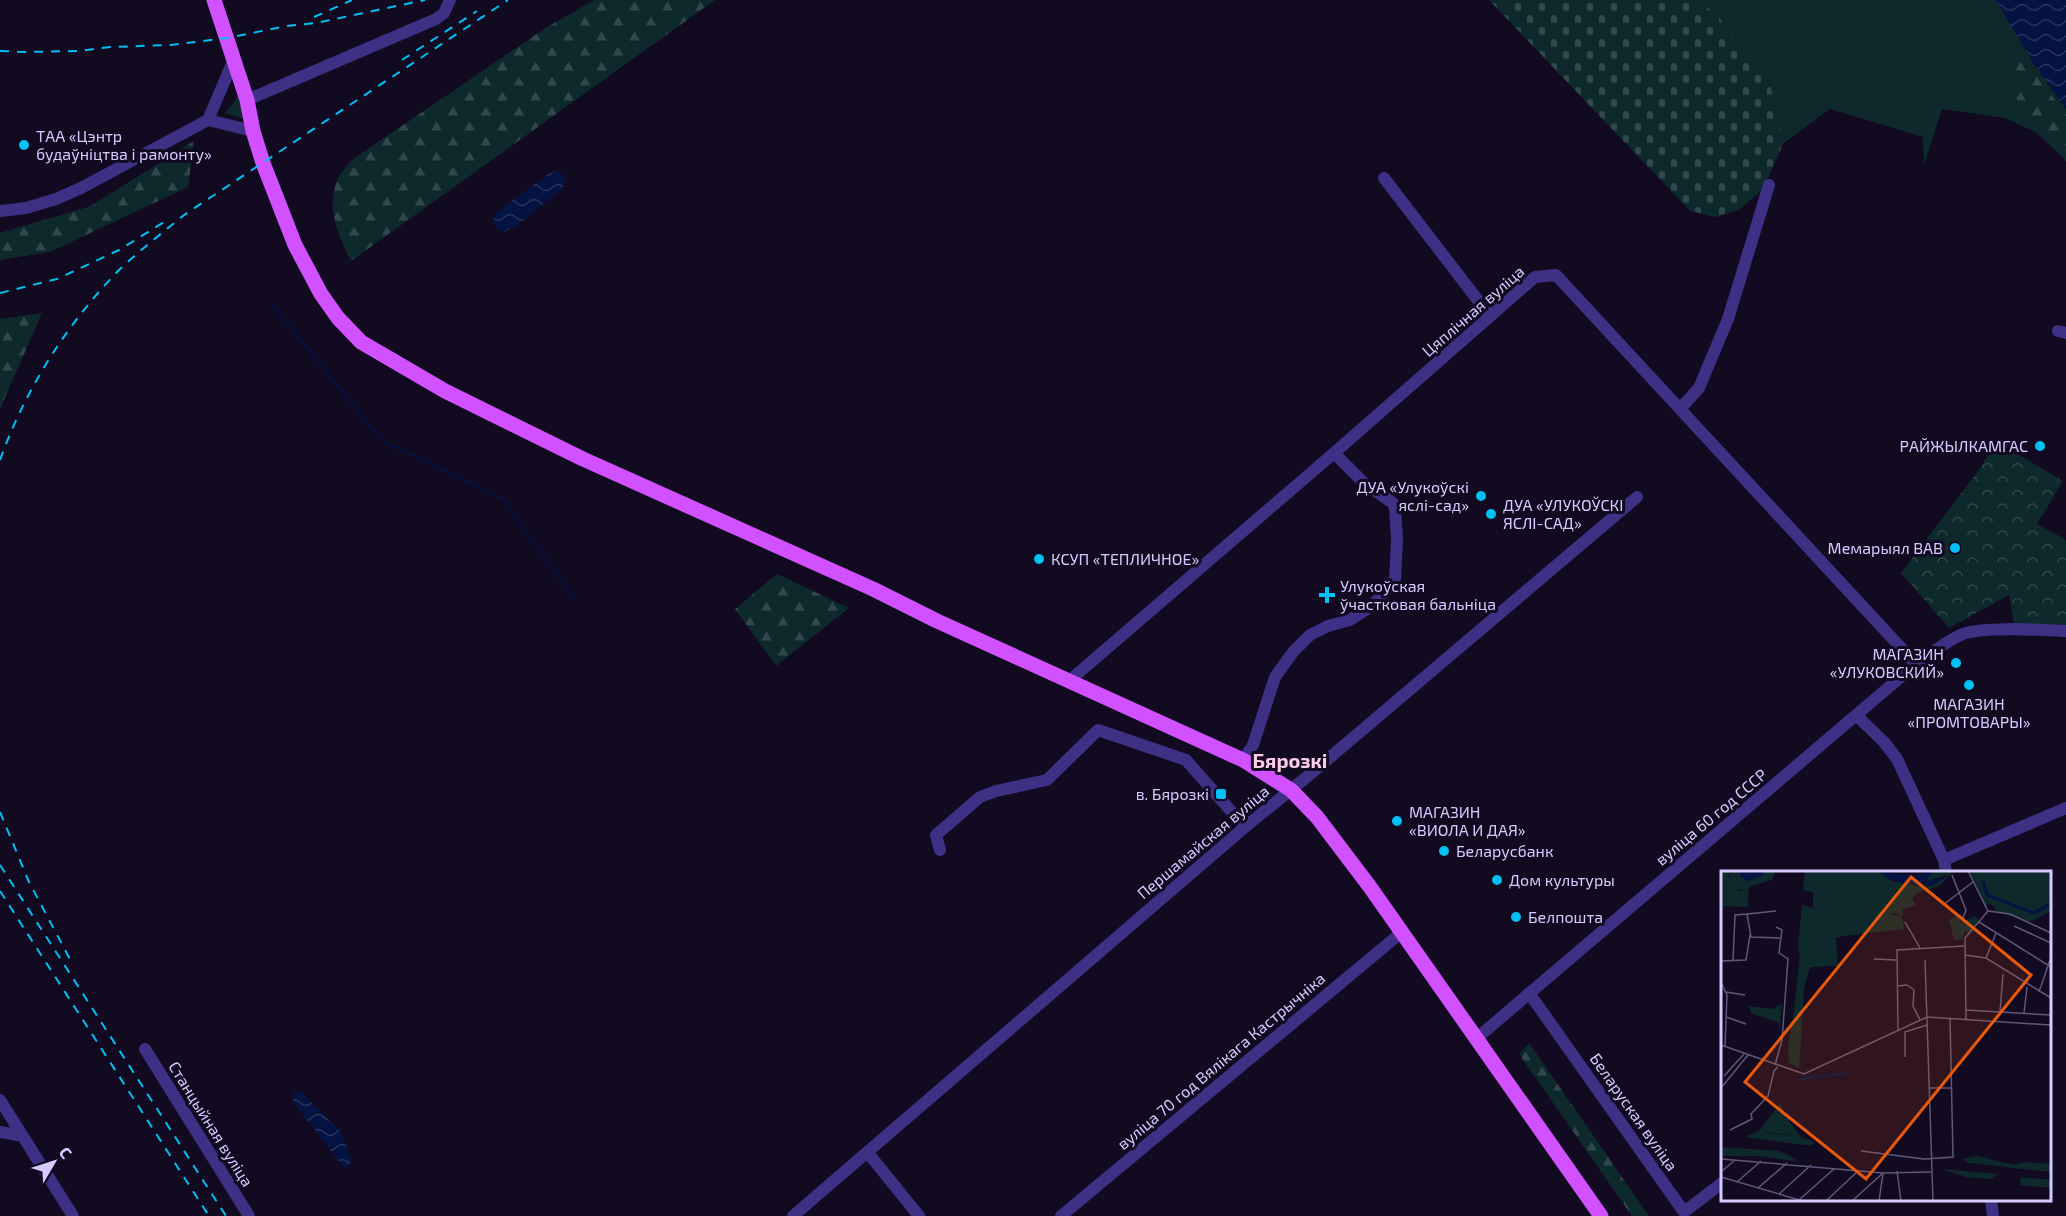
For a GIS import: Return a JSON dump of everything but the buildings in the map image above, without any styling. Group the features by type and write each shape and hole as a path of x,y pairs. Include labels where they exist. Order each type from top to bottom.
{"main road":[{"path":"214,0 247,100 253,130 278,201 308,271 338,318 361,342 445,391 583,459 873,589 1267,773 1291,790 1317,817 1402,932 1601,1216"}],"street":[{"path":"247,100 436,19 444,13 450,0"},
{"path":"0,211 27,208 81,189 208,120 234,59"},
{"path":"208,120 253,130"},
{"path":"1384,178 1491,316"},
{"path":"1680,409 1699,388 1728,319 1769,185"},
{"name":"Цяплічная вуліца","path":"1069,681 1535,277 1556,275 1916,664"},
{"path":"1243,760 1253,745 1275,677 1293,651 1310,635 1328,626 1350,620 1373,605 1395,580 1397,538 1393,503 1364,483 1334,453"},
{"name":"Першамайская вуліца","path":"793,1216 868,1154 1245,827 1637,496"},
{"name":"вуліца 60 год СССР","path":"1477,1038 1916,664 1953,640 1973,631 2032,629 2066,631"},
{"path":"1857,715 1884,742 1897,759 1945,866 2066,808"},
{"path":"940,850 936,835 980,797 996,790 1047,780 1098,730 1186,760 1245,827"},
{"name":"вуліца 70 год Вялікага Кастрычніка","path":"1061,1216 1402,932"},
{"name":"Беларуская вуліца","path":"1529,993 1686,1214 1721,1184"},
{"name":"Станцыйная вуліца","path":"145,1049 249,1216"},
{"path":"0,1100 73,1216"},
{"path":"0,1132 23,1136"},
{"path":"868,1154 919,1216"},
{"path":"1991,1201 1993,1216"}],"green space":[{"path":"594,0 715,0 351,261 335,222 333,196 336,183 353,159 544,29"},
{"path":"1489,0 1698,0 1716,14 1769,79 1783,144 1763,189 1739,210 1716,217 1690,211"},
{"path":"1698,0 1996,0 2032,61 2066,109 2066,161 2037,133 2005,118 1942,109 1924,165 1923,137 1830,109 1783,144 1769,79 1716,14"},
{"path":"2015,56 2023,58 2028,63 2066,115 2066,156 2031,122 2018,101 2009,72 2010,64"},
{"path":"240,94 247,120 225,113"},
{"path":"194,141 188,187 50,252 0,260 0,233 91,206"},
{"path":"42,313 0,409 0,319"},
{"path":"1996,441 2063,481 2037,524 2066,540 2066,625 2014,624 2009,595 1949,628 1901,573 1981,467"},
{"path":"777,574 849,608 776,666 735,609"},
{"path":"1529,1043 1649,1216 1632,1216 1519,1054"}],"water":[{"path":"1996,0 2066,0 2066,109 2032,61"},
{"path":"558,170 565,177 561,190 516,226 504,232 497,229 493,220 496,212 550,173"},
{"path":"294,1092 301,1092 341,1132 352,1162 344,1168 293,1102"}],"waterway":[{"path":"270,302 382,441 504,499 574,600"}],"railway":[{"path":"314,17 352,0"},
{"path":"0,51 79,51 110,47 171,45 316,23 425,0"},
{"path":"0,460 22,409 49,360 81,313 118,271 184,215 508,0"},
{"path":"402,60 477,11"},
{"path":"0,293 57,279 119,250 164,222"},
{"path":"0,812 29,882 72,963"},
{"path":"0,865 226,1216"},
{"path":"0,891 209,1216"}],"place":[{"name":"ТАА «Цэнтр будаўніцтва і рамонту»","path":"24,145"},
{"name":"РАЙЖЫЛКАМГАС","path":"2040,446"},
{"name":"ДУА «Улукоўскі яслі-сад»","path":"1481,496"},
{"name":"ДУА «УЛУКОЎСКІ ЯСЛІ-САД»","path":"1491,514"},
{"name":"Мемарыял ВАВ","path":"1955,548"},
{"name":"КСУП «ТЕПЛИЧНОЕ»","path":"1039,559"},
{"name":"Улукоўская ўчастковая бальніца","path":"1327,595"},
{"name":"МАГАЗИН «УЛУКОВСКИЙ»","path":"1956,663"},
{"name":"МАГАЗИН «ПРОМТОВАРЫ»","path":"1969,685"},
{"name":"в. Бярозкі","path":"1221,794"},
{"name":"МАГАЗИН «ВИОЛА И ДАЯ»","path":"1397,821"},
{"name":"Беларусбанк","path":"1444,851"},
{"name":"Дом культуры","path":"1497,880"},
{"name":"Белпошта","path":"1516,917"}],"district":[{"name":"Бярозкі","path":"1290,761"}]}
